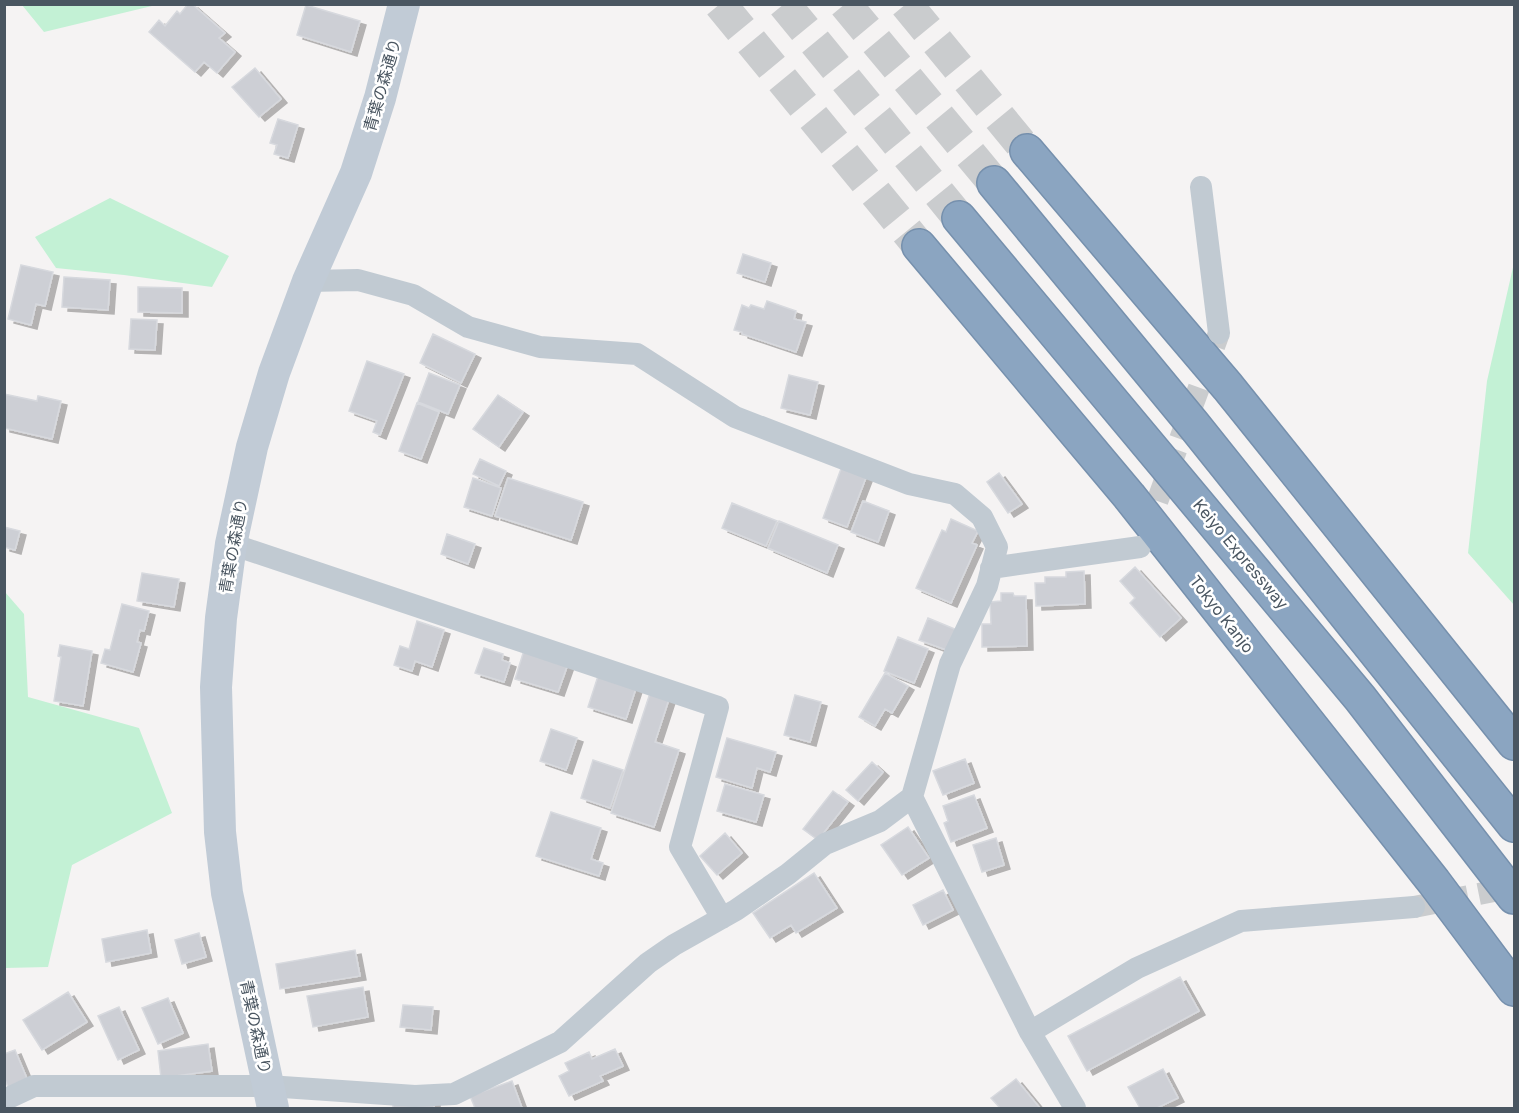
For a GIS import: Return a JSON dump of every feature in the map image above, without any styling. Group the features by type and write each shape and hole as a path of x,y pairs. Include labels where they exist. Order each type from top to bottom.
{"highway":[{"path":"1027,151 1228,387 1515,743"},
{"path":"994,183 1193,424 1515,825"},
{"name":"Keiyo Expressway","path":"959,218 1360,698 1515,897"},
{"name":"Tokyo Kanjo","path":"919,246 1136,506 1434,882 1515,989"}],"street":[{"name":"青葉の森通り","path":"270,1097 227,893 220,832 216,687 221,618 231,544 252,447 274,374 309,281 356,173 380,98 404,4"},
{"path":"1201,187 1219,333"},
{"path":"4,1100 34,1086 270,1097 454,1094 560,1042 648,963 788,874 825,844 880,821 912,796 950,664 987,586 992,568 997,547 982,517 955,494 909,484 735,417 637,354 540,347 468,327 413,295 358,279 309,281"},
{"path":"231,544 718,707 680,847 722,918"},
{"path":"992,568 1140,547"},
{"path":"912,796 1030,1032 1076,1108"},
{"path":"1030,1032 1137,968 1241,921 1414,907"}],"green space":[{"path":"22,5 156,5 44,32"},
{"path":"110,198 229,256 212,287 56,268 35,237"},
{"path":"1514,263 1514,605 1468,553 1487,381"},
{"path":"5,592 24,614 28,697 139,728 172,813 72,865 48,967 5,968"}],"building":[{"path":"188,4 192,4 225,33 219,38 235,52 217,73 204,62 195,72 149,32 159,20 165,26 177,11 180,14"},
{"path":"306,5 360,21 351,52 297,35"},
{"path":"255,68 281,99 259,117 232,87"},
{"path":"278,119 298,125 288,158 274,154 277,145 270,143"},
{"path":"743,254 771,263 765,282 737,273"},
{"path":"21,265 53,272 45,306 36,304 31,325 8,319"},
{"path":"64,277 110,280 108,310 62,307"},
{"path":"138,287 182,288 182,313 138,312"},
{"path":"767,301 796,311 794,319 806,322 796,352 734,330 742,305 764,309"},
{"path":"131,319 157,320 155,350 129,349"},
{"path":"433,334 475,354 461,383 420,363"},
{"path":"367,361 404,374 380,435 373,432 377,421 349,411"},
{"path":"429,373 460,385 448,414 418,402"},
{"path":"789,375 818,382 810,415 781,408"},
{"path":"4,394 37,401 38,396 61,401 52,439 4,428"},
{"path":"498,395 523,412 499,447 473,429"},
{"path":"417,403 439,412 421,459 399,451"},
{"path":"480,459 506,471 499,486 473,474"},
{"path":"842,466 867,475 847,527 823,518"},
{"path":"999,473 1022,504 1008,513 987,482"},
{"path":"473,478 501,488 492,516 464,507"},
{"path":"508,478 583,502 571,540 495,516"},
{"path":"863,501 889,511 878,542 851,532"},
{"path":"732,503 777,521 766,546 722,528"},
{"path":"951,519 978,531 972,543 977,545 951,603 916,588 942,530 946,532"},
{"path":"779,521 838,545 827,573 768,548"},
{"path":"4,527 20,531 15,550 4,547"},
{"path":"447,534 475,544 468,564 441,554"},
{"path":"1135,567 1181,618 1160,637 1130,603 1135,598 1120,581"},
{"path":"1084,571 1085,604 1036,606 1035,583 1045,583 1045,577 1066,577 1066,572"},
{"path":"142,573 179,579 174,607 137,601"},
{"path":"1001,593 1026,596 1027,646 982,647 982,624 991,624 990,602 1001,601"},
{"path":"122,604 149,611 144,631 140,630 137,642 141,643 133,672 101,663 105,649 110,650"},
{"path":"928,618 957,630 949,651 919,640"},
{"path":"417,621 444,630 432,667 415,661 412,671 394,665 400,646 409,649"},
{"path":"898,637 928,649 914,683 884,671"},
{"path":"60,645 92,651 83,706 54,701 61,657 58,656"},
{"path":"525,647 569,661 558,692 515,679"},
{"path":"484,648 503,654 502,660 510,663 504,682 475,673"},
{"path":"599,673 637,685 626,719 588,707"},
{"path":"885,673 908,686 892,713 885,709 875,726 859,717"},
{"path":"651,690 670,696 655,742 679,750 654,827 611,813"},
{"path":"795,695 821,702 810,742 784,735"},
{"path":"551,729 577,738 566,770 540,761"},
{"path":"727,738 776,752 770,772 757,768 752,788 716,777"},
{"path":"965,759 974,783 943,795 933,771"},
{"path":"593,760 623,770 610,808 581,798"},
{"path":"872,762 883,772 858,801 846,790"},
{"path":"725,784 764,795 756,822 717,811"},
{"path":"833,791 848,802 818,840 803,829"},
{"path":"974,795 987,828 951,842 944,823 948,821 943,806"},
{"path":"551,812 601,828 591,859 603,863 599,876 536,856"},
{"path":"908,827 929,858 902,875 881,845"},
{"path":"725,833 742,853 717,875 700,856"},
{"path":"996,838 1004,865 982,872 973,845"},
{"path":"814,873 837,908 796,933 791,925 770,938 753,913"},
{"path":"943,890 953,910 923,925 913,905"},
{"path":"147,930 151,953 106,962 102,939"},
{"path":"199,933 206,957 182,964 175,940"},
{"path":"355,950 360,976 280,989 276,964"},
{"path":"1180,977 1199,1011 1087,1071 1068,1036"},
{"path":"363,987 368,1017 313,1027 307,996"},
{"path":"68,992 87,1022 42,1050 23,1020"},
{"path":"168,998 183,1033 158,1044 142,1008"},
{"path":"403,1005 433,1007 431,1030 400,1027"},
{"path":"119,1007 139,1050 118,1060 98,1016"},
{"path":"208,1044 212,1071 161,1078 158,1051"},
{"path":"615,1049 623,1066 600,1076 603,1081 569,1096 559,1076 569,1071 565,1063 589,1052 592,1059"},
{"path":"15,1050 28,1081 9,1089 4,1078 4,1054"},
{"path":"1163,1069 1178,1098 1157,1108 1140,1108 1128,1087"},
{"path":"1016,1079 1039,1107 1000,1108 991,1098"},
{"path":"512,1081 522,1108 475,1108 470,1096"},
{"path":"393,1100 434,1100 434,1108 393,1108"}],"tunnel":[{"path":"720,4 919,246"},
{"path":"784,4 959,218"},
{"path":"845,4 994,183"},
{"path":"906,4 1027,151"},
{"path":"1146,532 1219,333"},
{"path":"1414,907 1514,887"}]}
